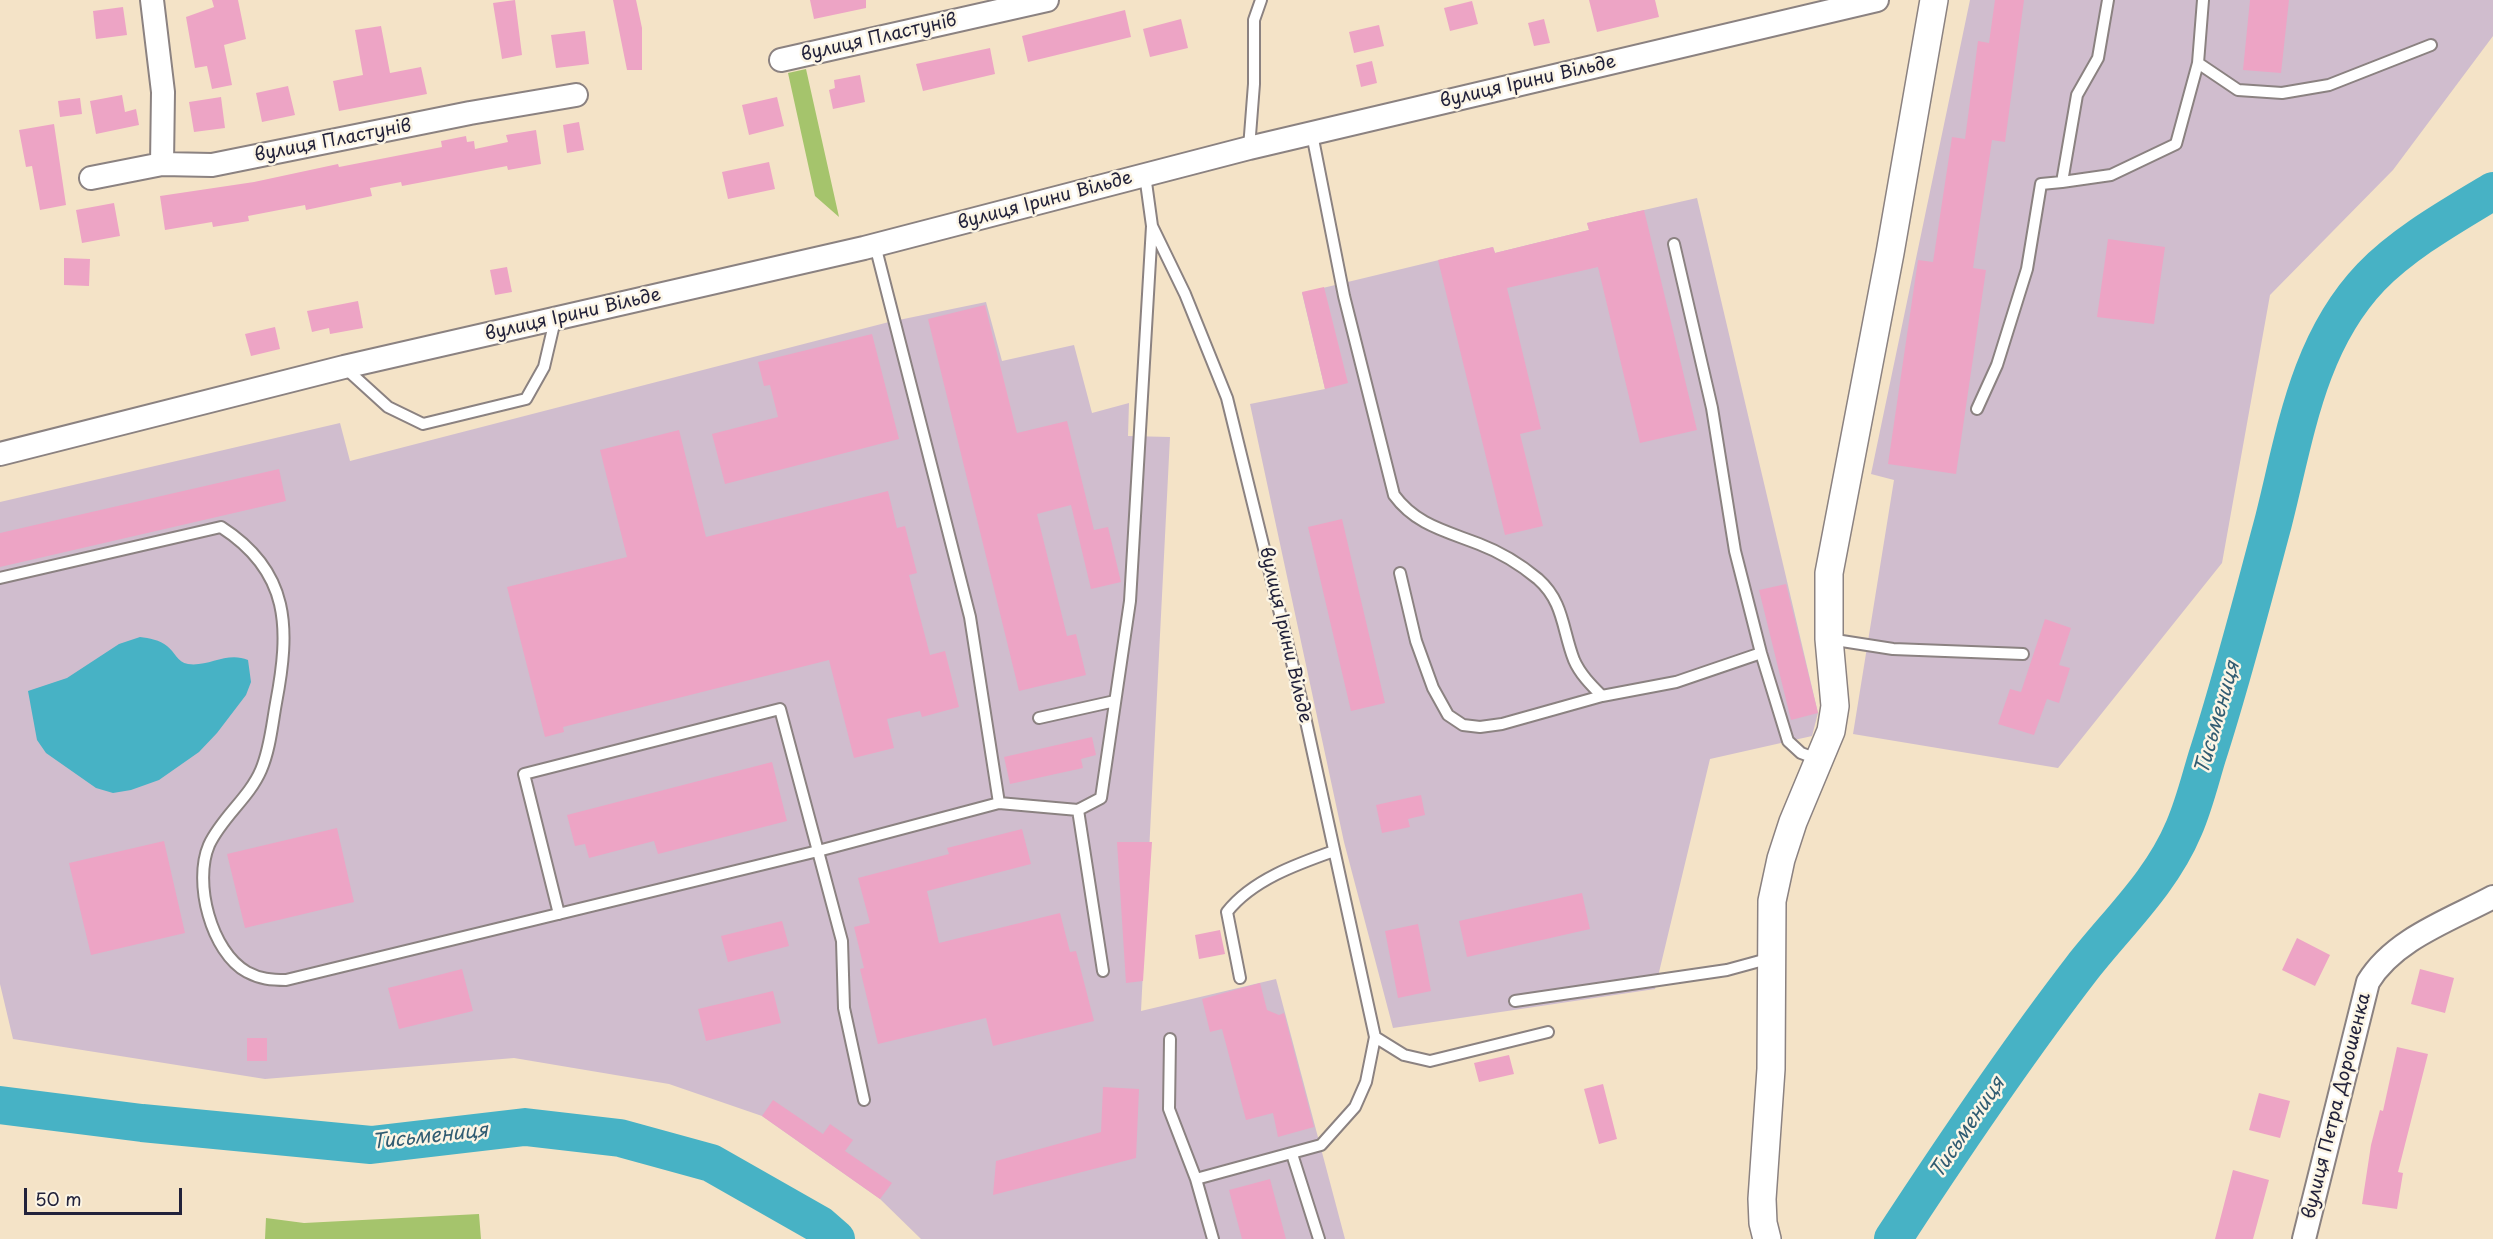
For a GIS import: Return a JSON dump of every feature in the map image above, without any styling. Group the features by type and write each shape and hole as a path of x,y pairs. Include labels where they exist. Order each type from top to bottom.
{"street":[{"path":"152,0 163,92 162,164"},
{"name":"вулиця Пластунів","path":"781,60 1047,0"},
{"name":"вулиця Ірини Вільде","path":"0,454 344,367 875,245 1249,148 1877,0"},
{"path":"1767,1239 1763,1223 1762,1199 1772,1059 1772,901 1781,859 1793,822 1831,731 1835,706 1829,639 1828,573 1890,253 1934,0"},
{"name":"вулиця Пластунів","path":"91,178 162,164 212,165 576,95"},
{"name":"вулиця Петра Дорошенка","path":"2304,1239 2368,982 2378,966 2392,952 2493,897"}],"lane":[{"path":"1249,148 1254,84 1254,20 1261,0"},
{"path":"2062,182 2077,95 2098,58 2108,0"},
{"path":"1977,409 1997,365 2027,269 2041,184 2111,175 2176,144 2198,63 2203,0"},
{"path":"2198,63 2238,90 2282,93 2329,85 2431,45"},
{"path":"1312,134 1343,290 1394,495 1410,514 1425,524 1498,552 1547,587 1557,601 1563,616 1575,660 1584,677 1602,696"},
{"name":"вулиця Ірини Вільде","path":"1145,175 1152,226 1185,294 1227,398 1302,703 1375,1037"},
{"path":"0,578 221,527 240,540 260,560 271,578 284,611 286,645 268,747 261,771 210,845 205,860 203,891 209,920 231,959 245,971 264,980 286,980 818,851 999,803 1078,810 1101,798 1130,601 1152,226"},
{"path":"1674,244 1712,408 1732,533 1761,653 1788,741 1801,753 1820,760"},
{"path":"875,245 970,617 999,803"},
{"path":"344,367 388,406 423,424 526,399 544,367 555,320"},
{"path":"1400,573 1416,641 1433,688 1448,715 1463,725 1480,728 1502,724 1602,696 1676,682 1761,653"},
{"path":"1829,639 1893,649 2023,654"},
{"path":"1039,718 1115,701"},
{"path":"559,914 524,774 780,709 842,941 844,1008 864,1100"},
{"path":"1078,810 1103,971"},
{"path":"1240,978 1227,912 1233,904 1258,885 1293,866 1334,851"},
{"path":"1515,1001 1727,970 1771,958"},
{"path":"1196,1179 1321,1145 1355,1107 1366,1082 1375,1037 1404,1055 1430,1061 1548,1032"},
{"path":"1170,1039 1169,1108 1196,1179 1213,1239"},
{"path":"1292,1154 1319,1239"}],"shaded area":[{"path":"1970,0 2493,0 2493,36 2393,170 2270,295 2222,563 2058,768 1853,734 1894,480 1871,474"},
{"path":"1697,198 1818,713 1812,736 1710,759 1655,989 1393,1028 1344,842 1250,404 1325,389 1302,293 1493,247 1495,253 1589,230 1587,223"},
{"path":"986,302 1002,361 1074,345 1092,413 1129,403 1128,436 1170,437 1141,1011 1276,979 1345,1239 921,1239 880,1199 762,1116 669,1084 514,1058 265,1079 13,1039 0,984 0,502 340,423 350,461 889,322"}],"green space":[{"path":"806,69 839,217 815,196 788,73"},
{"path":"479,1214 481,1239 265,1239 266,1218 304,1223"}],"water":[{"path":"140,637 164,644 181,661 188,664 233,657 248,660 251,682 246,695 217,733 199,752 159,780 131,790 113,793 96,788 46,753 37,740 28,691 67,678 119,644"}],"building":[{"path":"212,0 238,0 246,39 224,45 232,85 212,89 207,66 195,68 186,17 214,7"},
{"path":"515,0 522,55 502,59 493,3"},
{"path":"613,0 636,0 642,28 642,70 627,70"},
{"path":"810,0 866,0 866,8 814,19"},
{"path":"1589,0 1655,0 1659,17 1597,32"},
{"path":"1995,0 2024,0 2005,142 1992,140 1973,268 1986,270 1956,474 1888,464 1918,260 1933,262 1952,137 1965,139 1978,41 1989,43"},
{"path":"2250,0 2289,0 2281,73 2243,70"},
{"path":"1472,1 1478,24 1450,31 1444,8"},
{"path":"123,7 127,35 96,39 93,11"},
{"path":"1125,10 1131,37 1028,62 1022,36"},
{"path":"1181,19 1188,48 1150,57 1143,29"},
{"path":"1544,19 1550,43 1534,46 1528,23"},
{"path":"1379,25 1384,46 1354,53 1349,32"},
{"path":"381,26 390,73 421,67 427,94 339,111 333,81 363,75 355,30"},
{"path":"585,31 589,64 556,68 551,35"},
{"path":"990,48 995,74 923,91 916,64"},
{"path":"1372,61 1377,83 1361,87 1356,65"},
{"path":"860,75 865,102 833,109 829,90 835,88 834,80"},
{"path":"288,86 295,115 262,122 256,93"},
{"path":"122,95 125,112 136,109 139,125 96,134 90,101"},
{"path":"221,97 225,128 194,132 189,102"},
{"path":"777,97 784,126 749,135 742,105"},
{"path":"80,98 82,114 60,117 58,101"},
{"path":"579,122 584,150 567,153 563,125"},
{"path":"54,124 66,205 40,210 32,166 26,167 19,130"},
{"path":"536,130 541,164 508,170 507,166 402,186 401,182 370,188 372,196 306,210 305,205 248,216 249,221 213,227 212,222 165,230 160,196 254,182 338,164 339,167 442,147 441,141 466,136 467,142 474,141 475,149 508,142 506,135"},
{"path":"769,162 775,189 728,199 722,172"},
{"path":"114,203 120,236 82,243 76,210"},
{"path":"1644,210 1697,430 1640,443 1598,267 1507,288 1541,429 1520,434 1543,526 1505,535 1438,260 1493,247 1495,253 1589,230 1587,223"},
{"path":"2108,239 2165,247 2154,324 2097,317"},
{"path":"64,258 90,259 89,286 64,285"},
{"path":"507,267 512,292 495,295 490,270"},
{"path":"1324,287 1348,383 1325,389 1302,292"},
{"path":"358,301 363,328 330,334 329,328 312,332 307,311"},
{"path":"985,305 1017,433 1067,421 1094,530 1108,527 1121,582 1091,589 1071,505 1037,514 1067,636 1076,634 1086,675 1019,691 928,319"},
{"path":"275,327 280,349 251,356 245,334"},
{"path":"872,334 899,439 725,484 712,434 778,417 770,385 764,386 758,362"},
{"path":"679,430 706,537 888,491 897,528 905,526 917,573 909,575 930,655 945,651 959,707 922,717 920,711 887,719 894,748 854,758 829,660 563,727 564,732 545,737 507,587 627,557 600,450"},
{"path":"279,469 286,501 0,567 0,533"},
{"path":"1342,519 1385,703 1351,711 1308,527"},
{"path":"1786,584 1818,713 1791,720 1759,590"},
{"path":"2045,619 2071,628 2059,665 2070,668 2059,703 2047,699 2034,735 1998,724 2010,689 2021,692"},
{"path":"1092,737 1096,755 1081,759 1083,768 1010,784 1004,757"},
{"path":"772,762 787,821 658,854 654,841 589,858 585,844 575,846 567,815"},
{"path":"1421,795 1425,815 1408,819 1410,827 1382,833 1376,805"},
{"path":"337,828 354,902 245,928 227,854"},
{"path":"1022,829 1031,864 927,891 939,943 1060,913 1070,952 1076,951 1094,1021 993,1046 986,1018 878,1044 860,969 864,968 854,927 870,923 858,878 949,854 947,848"},
{"path":"164,841 185,933 91,955 69,863"},
{"path":"1117,842 1152,842 1143,981 1126,983"},
{"path":"1582,893 1590,929 1467,957 1459,921"},
{"path":"782,921 789,946 728,962 721,936"},
{"path":"1418,924 1431,991 1398,998 1385,931"},
{"path":"1220,930 1225,954 1199,959 1195,935"},
{"path":"2297,938 2330,955 2315,986 2282,970"},
{"path":"462,969 473,1011 399,1029 388,988"},
{"path":"2420,969 2454,978 2445,1013 2411,1004"},
{"path":"1260,983 1267,1010 1279,1015 1284,1013 1314,1127 1278,1137 1273,1113 1246,1120 1222,1029 1210,1032 1202,999"},
{"path":"773,991 781,1023 706,1041 698,1009"},
{"path":"247,1038 267,1038 267,1061 247,1061"},
{"path":"2397,1047 2428,1054 2398,1172 2403,1173 2397,1209 2362,1204 2371,1145 2380,1110 2383,1111"},
{"path":"1509,1055 1514,1074 1479,1082 1474,1063"},
{"path":"1603,1084 1617,1139 1599,1144 1584,1089"},
{"path":"1103,1087 1139,1089 1136,1158 993,1195 996,1161 1101,1132"},
{"path":"2259,1093 2290,1101 2280,1138 2249,1130"},
{"path":"773,1100 823,1134 830,1124 853,1140 845,1151 892,1183 880,1199 762,1116"},
{"path":"2233,1170 2269,1180 2253,1239 2215,1239"},
{"path":"1270,1179 1286,1239 1242,1239 1229,1190"}],"waterway":[{"name":"Тисьмениця","path":"1893,1239 2033,1034 2082,968 2151,884 2184,828 2242,640 2306,393 2332,332 2349,303 2384,264 2429,230 2493,191"},
{"name":"Тисьмениця","path":"0,1105 142,1123 371,1145 525,1127 620,1138 711,1163 820,1225 836,1239"}]}
